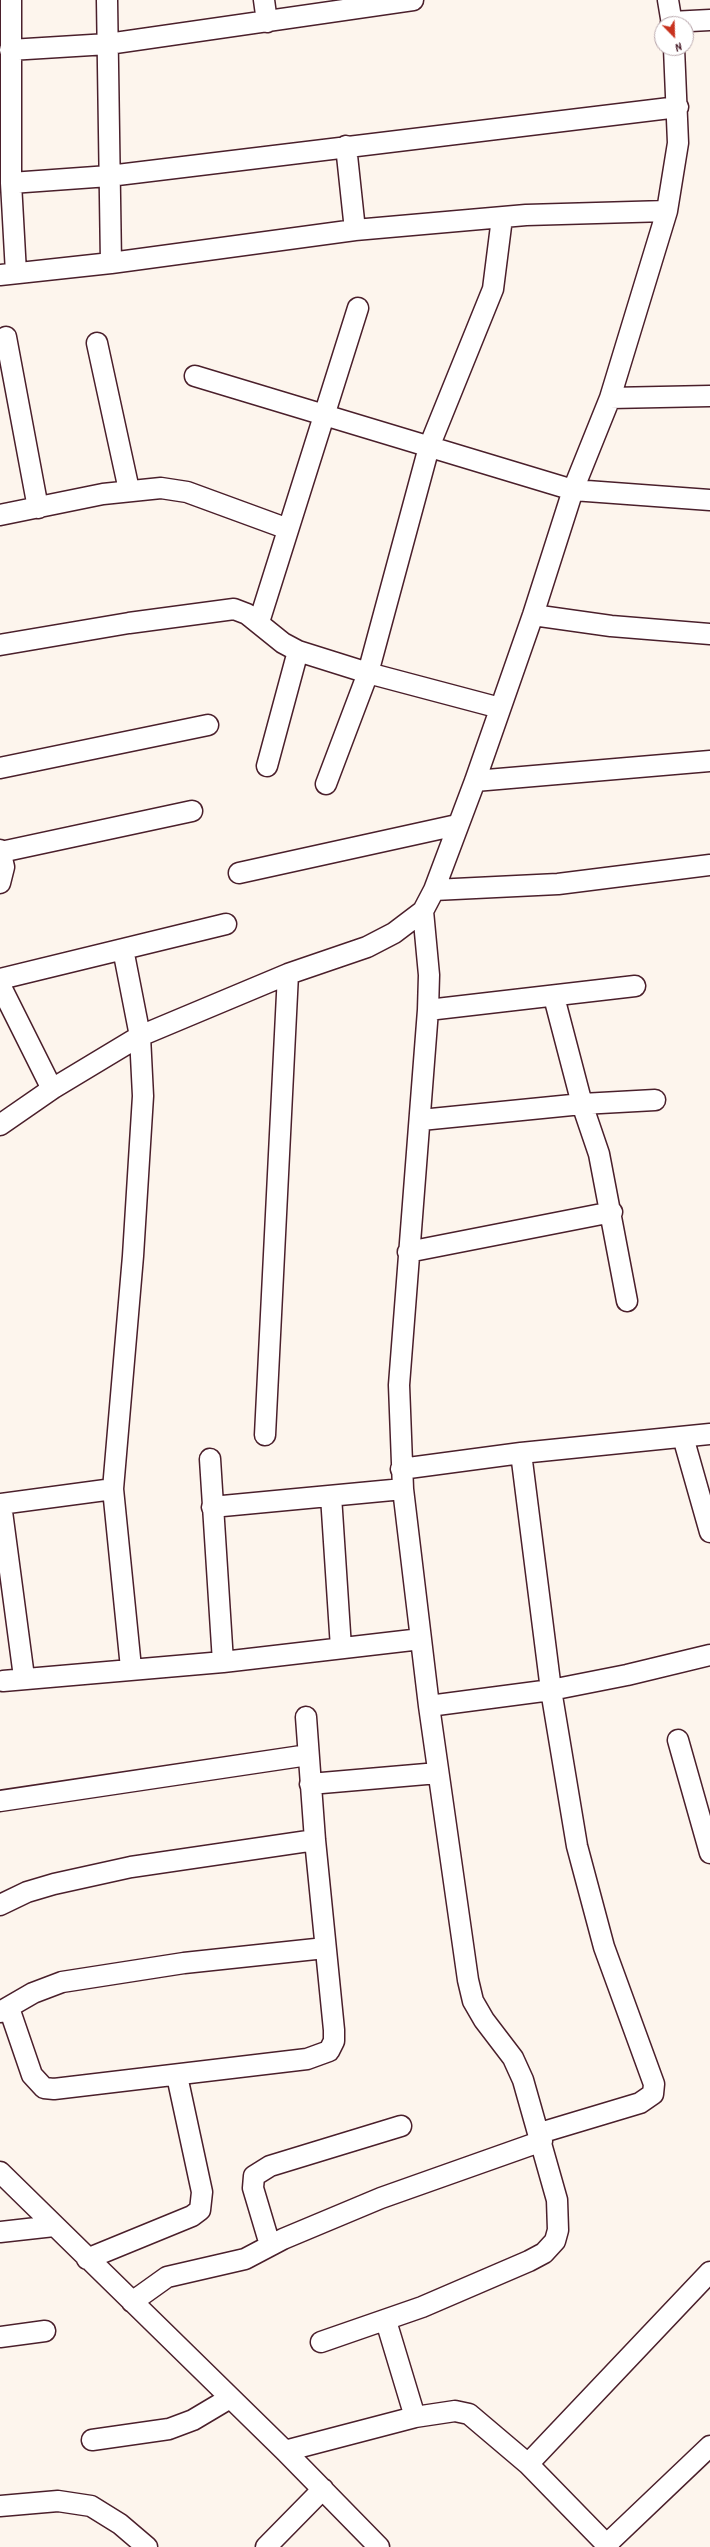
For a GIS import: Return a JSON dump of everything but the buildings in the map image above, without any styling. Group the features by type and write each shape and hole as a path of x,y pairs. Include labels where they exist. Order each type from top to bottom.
{"street":[{"path":"11,0 11,183 8,274 111,263 355,230 502,218 667,210"},
{"path":"107,0 111,263"},
{"path":"264,0 267,22"},
{"path":"10,50 108,44 413,0"},
{"path":"668,0 671,16"},
{"path":"694,21 710,20"},
{"path":"0,1125 52,1088 140,1036 288,974 367,947 394,933 423,911 434,890 457,825 475,781 533,615 573,490 610,398 667,210 678,143 678,108 675,56"},
{"path":"11,183 109,176 346,146 678,108"},
{"path":"346,146 355,230"},
{"path":"326,784 368,673 429,447 493,289 502,218"},
{"path":"259,622 358,308"},
{"path":"6,337 38,508"},
{"path":"97,343 129,490"},
{"path":"195,376 573,490 710,500"},
{"path":"610,398 710,396"},
{"path":"0,515 129,490 161,488 187,492 288,528"},
{"path":"0,646 218,610 234,610 246,614 259,622 283,643 298,651 368,673 500,708"},
{"path":"533,615 611,626 710,634"},
{"path":"267,766 298,651"},
{"path":"0,768 75,754 208,725"},
{"path":"475,781 710,761"},
{"path":"0,883 4,867 1,851 192,811"},
{"path":"239,873 457,825"},
{"path":"434,890 558,884 710,865"},
{"path":"322,2342 386,2321 457,2294 529,2261 544,2253 555,2241 559,2216 557,2200 541,2137 523,2080 513,2058 484,2020 473,2001 469,1987 420,1639 403,1489 401,1469 399,1385 408,1252 421,1120 428,1010 429,975 423,911"},
{"path":"0,979 226,924"},
{"path":"124,949 140,1036 143,1096 113,1489 131,1668"},
{"path":"265,1435 288,974"},
{"path":"0,985 52,1088"},
{"path":"428,1010 554,997 635,986"},
{"path":"554,997 582,1104 599,1154 612,1212 627,1301"},
{"path":"421,1120 582,1104 655,1100"},
{"path":"408,1252 612,1212"},
{"path":"401,1469 520,1453 710,1434"},
{"path":"683,1437 710,1532"},
{"path":"132,2302 167,2277 245,2259 270,2245 381,2198 541,2137 640,2103 653,2094 654,2084 594,1915 577,1846 551,1690 520,1453"},
{"path":"210,1459 223,1662"},
{"path":"24,1678 0,1504 113,1489"},
{"path":"212,1506 403,1489"},
{"path":"331,1496 341,1648"},
{"path":"3,1680 131,1668 223,1662 420,1639"},
{"path":"429,1706 551,1690 627,1676 710,1655"},
{"path":"306,1717 315,1840 334,2030 334,2041 329,2051 307,2059 177,2076 54,2089 44,2088 32,2075 5,2010 33,1993 62,1982 184,1963 325,1948"},
{"path":"678,1740 702,1790 710,1853"},
{"path":"0,1801 308,1755"},
{"path":"310,1784 438,1773"},
{"path":"0,1905 27,1892 54,1884 131,1867 315,1840"},
{"path":"86,2259 192,2216 200,2210 202,2192 177,2076"},
{"path":"270,2245 253,2188 252,2182 257,2173 270,2166 401,2126"},
{"path":"0,2172 86,2259 285,2451 379,2547"},
{"path":"0,2232 54,2226"},
{"path":"528,2464 710,2272"},
{"path":"386,2321 415,2417"},
{"path":"0,2337 45,2331"},
{"path":"92,2440 169,2429 193,2420 230,2398"},
{"path":"285,2451 415,2417 455,2411 469,2414 528,2464 608,2546 710,2446"},
{"path":"266,2547 323,2489"},
{"path":"0,2506 58,2501 91,2506 120,2524 147,2547"}]}
